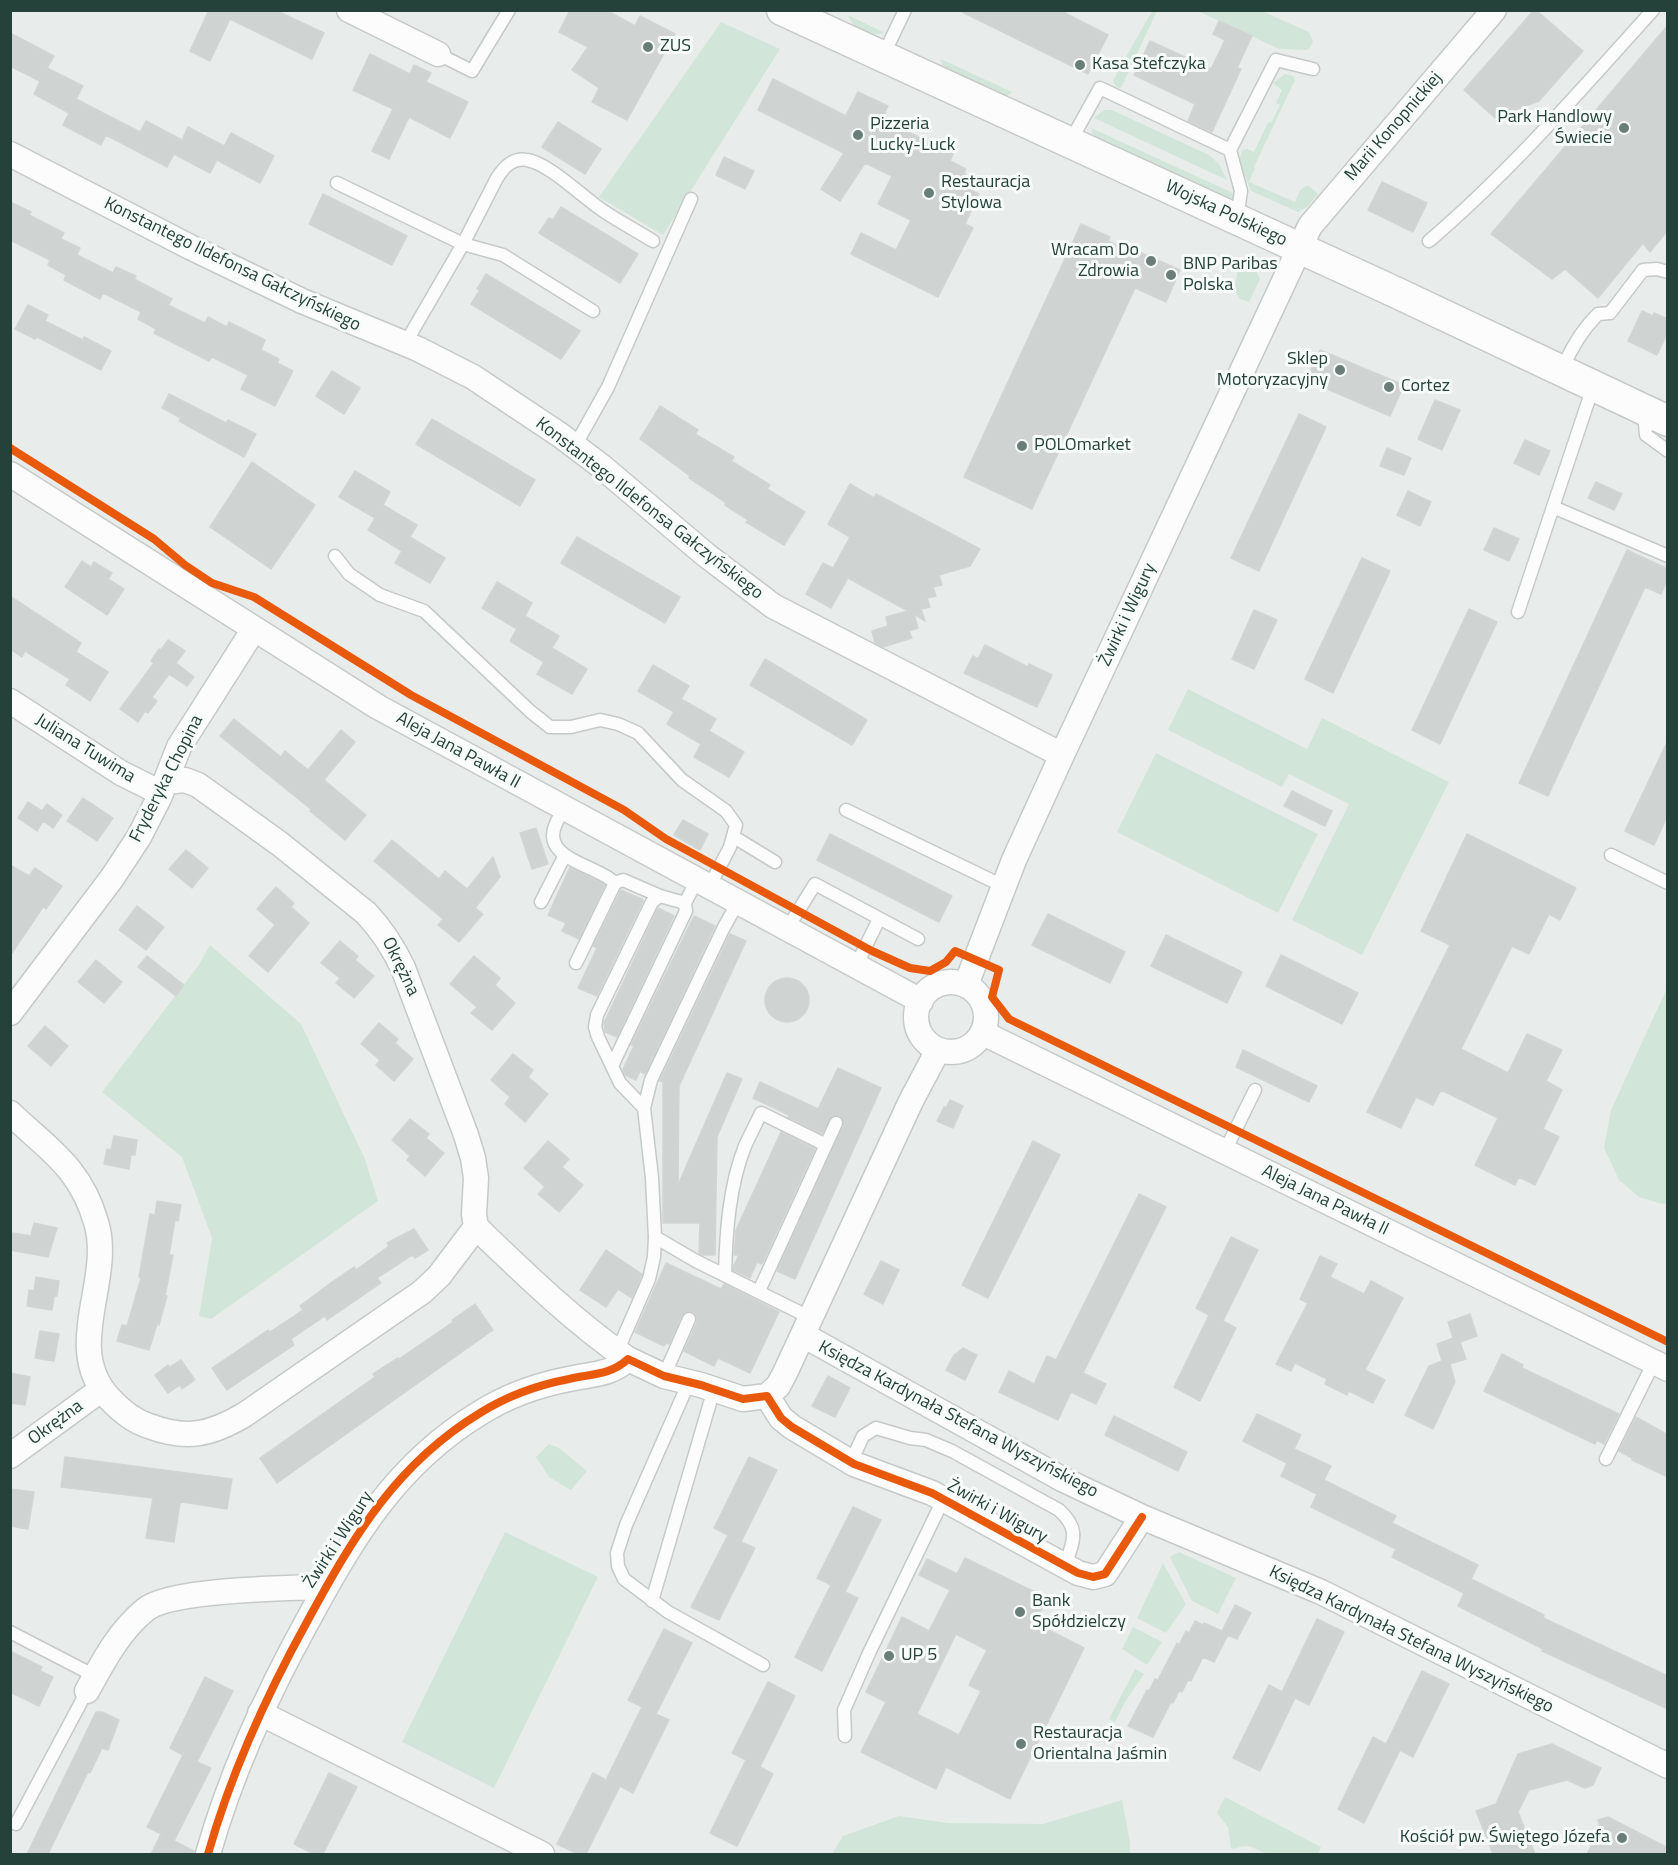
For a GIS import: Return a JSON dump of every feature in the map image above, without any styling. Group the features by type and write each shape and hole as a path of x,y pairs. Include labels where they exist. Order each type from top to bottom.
{"street":[{"path":"349,10 438,54"},
{"name":"Wojska Polskiego","path":"782,10 1236,218 1656,416"},
{"name":"Marii Konopnickiej","path":"1299,248 1310,226 1494,10"},
{"name":"Konstantego Ildefonsa Gałczyńskiego","path":"10,154 89,196 291,296 405,344 473,377 575,446 706,555 773,606 1062,755"},
{"name":"Żwirki i Wigury","path":"966,985 1003,886 1062,755 1299,248"},
{"name":"Aleja Jana Pawła II","path":"10,474 378,707 921,1001"},
{"name":"Fryderyka Chopina","path":"10,1013 112,878 139,837 179,747 254,628"},
{"name":"Juliana Tuwima","path":"10,701 121,773 163,787"},
{"name":"Okrężna","path":"10,1113 70,1168 83,1188 97,1225 100,1255 88,1346 94,1377 120,1410 140,1423 164,1432 180,1435 195,1434 227,1425 422,1292 439,1276 476,1227 474,1214 476,1178 473,1158 415,998 393,946 366,913 280,844 198,785 185,780 163,787"},
{"path":"940,984 966,985 982,1000 986,1011 983,1033 977,1042 958,1052 938,1050 928,1044 917,1023 917,1011 921,1001 926,993 940,984"},
{"name":"Aleja Jana Pawła II","path":"983,1033 1661,1366"},
{"path":"476,1227 554,1301 623,1355 664,1376 743,1399 767,1396 778,1386 911,1101 938,1050"},
{"name":"Księdza Kardynała Stefana Wyszyńskiego","path":"807,1326 1021,1458 1142,1517 1321,1592 1668,1766"},
{"name":"Żwirki i Wigury","path":"208,1854 222,1808 274,1682 356,1535 388,1493 431,1449 467,1421 498,1402 541,1386 620,1367 623,1355"},
{"name":"Okrężna","path":"10,1456 102,1389"},
{"name":"Żwirki i Wigury","path":"767,1396 781,1418 792,1427 851,1462 932,1493 1078,1573 1093,1577 1105,1574 1142,1517"},
{"name":"Żwirki i Wigury","path":"91,1683 117,1640 147,1608 182,1596 325,1587"},
{"path":"261,1713 542,1854"}],"lane":[{"path":"438,54 471,71 509,10"},
{"path":"883,56 905,10"},
{"path":"1429,241 1484,193 1585,88 1653,10"},
{"path":"1236,218 1241,191 1230,150 1276,60 1313,69"},
{"path":"1071,142 1100,88 1230,150"},
{"path":"405,344 463,244 497,178 503,168 514,160 527,160 550,172 580,191 603,211 653,241"},
{"path":"337,183 463,244 502,255 593,311"},
{"path":"575,446 608,387 691,200"},
{"path":"1562,370 1571,348 1584,328 1598,314 1610,313 1643,270 1657,269 1668,272"},
{"path":"1518,612 1593,386"},
{"path":"1656,416 1646,435 1668,451"},
{"path":"1553,507 1668,556"},
{"path":"335,556 349,574 380,595 424,611 531,712 550,727 571,727 600,720 618,724 638,734 682,780 726,811 736,825 734,837 703,883 685,903"},
{"path":"564,808 553,831 553,843 558,851 608,876 615,883"},
{"path":"846,810 1003,886"},
{"path":"734,837 775,862"},
{"path":"541,902 564,855"},
{"path":"1611,855 1668,883"},
{"path":"576,963 615,883 623,880 660,896 685,903"},
{"path":"787,928 814,884 918,939"},
{"path":"644,1108 620,1083 595,1027 597,1015 652,902 660,896"},
{"path":"623,1355 649,1279 654,1257 652,1178 644,1108 651,1080 738,902"},
{"path":"612,1066 686,910 685,903"},
{"path":"856,966 879,919"},
{"path":"1225,1151 1256,1090"},
{"path":"725,1275 726,1244 733,1190 744,1148 761,1113 826,1145"},
{"path":"759,1291 836,1123"},
{"path":"655,1238 696,1261 759,1291 807,1326"},
{"path":"664,1376 689,1319"},
{"path":"1606,1458 1661,1366"},
{"path":"689,1382 626,1526 617,1553 618,1566 624,1579 668,1612 763,1665"},
{"path":"652,1601 714,1389"},
{"path":"851,1462 863,1436 876,1428 926,1440 952,1451 1059,1510 1070,1520 1074,1531 1073,1542 1065,1566"},
{"path":"845,1736 844,1710 943,1500"},
{"path":"10,1632 91,1683 16,1824"}],"green space":[{"path":"1152,11 1157,11 1122,86 1116,87 1113,81"},
{"path":"1198,11 1262,11 1309,32 1313,42 1306,50 1279,49"},
{"path":"848,15 885,33 874,34 863,31 854,25"},
{"path":"721,22 780,49 663,235 599,197"},
{"path":"941,59 1012,92 1006,97 943,69"},
{"path":"1285,74 1293,76 1295,80 1249,182 1295,202 1300,190 1309,186 1318,194 1307,207 1298,212 1251,191 1239,161 1242,150 1247,149 1254,152 1268,122 1271,123 1280,105 1276,103 1282,90 1274,82"},
{"path":"1104,110 1112,110 1209,155 1219,164 1227,180 1094,118"},
{"path":"1091,128 1233,193 1234,199 1229,200 1098,139"},
{"path":"1239,263 1256,271 1260,279 1249,302 1240,299 1234,290"},
{"path":"1188,689 1307,749 1322,718 1449,782 1362,955 1292,920 1349,804 1289,774 1282,787 1168,730"},
{"path":"1156,753 1318,834 1278,913 1117,832"},
{"path":"210,945 301,1024 365,1159 378,1201 211,1319 199,1316 212,1238 182,1157 102,1092 198,966"},
{"path":"1667,988 1668,1203 1662,1204 1639,1197 1619,1180 1604,1148 1611,1110"},
{"path":"549,1444 559,1448 587,1471 571,1490 549,1477 536,1457"},
{"path":"505,1532 598,1577 494,1788 402,1742"},
{"path":"1179,1552 1236,1578 1218,1614 1192,1601 1170,1557"},
{"path":"1163,1563 1186,1604 1166,1633 1137,1618"},
{"path":"1133,1627 1162,1642 1147,1665 1122,1649"},
{"path":"1135,1669 1144,1674 1115,1722 1109,1719"},
{"path":"1225,1797 1321,1847 1318,1854 1294,1856 1264,1853 1249,1846 1231,1848 1228,1827 1217,1813"},
{"path":"1122,1800 1130,1854 832,1854 843,1836 899,1816 948,1823 1043,1824"}],"building":[{"path":"209,10 275,10 324,33 312,59 230,19 210,61 190,51"},
{"path":"570,10 606,10 635,26 640,16 675,34 627,120 592,102 599,88 572,70 588,47 559,32"},
{"path":"958,10 1059,10 1108,35 1088,74"},
{"path":"1534,10 1583,51 1539,101 1495,118 1464,90"},
{"path":"1219,21 1252,36 1237,68 1241,69 1212,132 1188,121 1195,104 1134,75 1150,41 1211,69 1225,40 1213,34"},
{"name":"Park Handlowy Świecie","path":"1668,25 1668,230 1650,252 1643,243 1598,298 1565,269 1552,279 1491,234"},
{"path":"10,33 54,56 47,68 83,86 76,99 140,132 146,121 182,140 188,127 224,146 231,133 274,156 260,183 217,160 210,173 174,154 167,167 106,135 101,145 63,125 69,113 34,94 40,81 10,66"},
{"path":"370,54 410,74 414,65 431,73 426,82 468,102 450,138 409,117 389,159 372,151 393,109 353,90"},
{"path":"773,79 844,115 858,92 888,106 882,119 953,154 950,161 966,169 960,185 979,194 965,224 973,228 938,297 851,254 861,233 896,250 911,220 878,204 892,176 865,163 840,201 821,189 844,153 758,110"},
{"path":"558,122 601,149 585,174 542,147"},
{"path":"724,157 754,171 745,189 716,175"},
{"path":"1382,182 1427,203 1413,232 1368,210"},
{"path":"323,194 407,236 392,265 309,224"},
{"path":"10,202 31,212 29,215 64,233 61,239 80,248 77,255 113,273 116,267 136,276 134,279 172,299 168,305 205,323 208,317 227,327 229,322 265,340 261,350 279,359 277,363 293,371 275,406 241,389 248,375 212,357 209,361 154,333 156,329 138,319 141,312 103,293 100,299 64,280 66,275 48,265 50,260 10,240"},
{"path":"561,207 638,254 620,283 539,233 549,218 553,220"},
{"path":"1081,224 1110,237 1108,241 1180,270 1166,302 1135,288 1032,509 964,477"},
{"path":"486,274 580,331 561,359 471,304"},
{"path":"28,305 48,315 45,321 111,351 101,370 37,337 35,339 15,329"},
{"path":"1642,311 1668,319 1668,332 1657,355 1628,341"},
{"path":"1320,350 1404,385 1390,416 1306,380"},
{"path":"332,371 360,388 344,414 316,396"},
{"path":"169,394 226,423 228,420 256,434 244,457 179,421 181,418 162,408"},
{"path":"1435,400 1460,410 1442,450 1418,439"},
{"path":"660,406 698,430 695,434 734,457 731,461 770,485 767,489 805,512 784,545 746,522 748,520 689,478 690,476 640,439"},
{"path":"1299,414 1326,427 1259,571 1231,558"},
{"path":"432,419 535,480 520,506 416,444"},
{"path":"1525,440 1550,451 1539,475 1514,463"},
{"path":"1387,448 1411,458 1404,475 1380,466"},
{"path":"252,462 315,505 271,569 210,527"},
{"path":"355,471 390,492 383,505 417,525 410,537 445,558 430,583 395,563 402,551 368,530 375,518 339,497"},
{"path":"1596,482 1622,494 1614,510 1588,498"},
{"path":"850,484 874,498 876,494 980,549 970,566 939,575 942,585 933,587 936,596 927,598 930,607 921,609 925,621 914,614 918,628 909,631 912,638 883,647 875,643 872,631 888,626 886,617 908,611 848,578 831,608 806,594 823,563 833,568 850,537 828,524"},
{"path":"1408,491 1431,502 1420,526 1397,515"},
{"path":"1494,528 1519,539 1509,561 1484,550"},
{"path":"577,537 680,597 665,623 561,563"},
{"path":"1627,550 1668,569 1668,579 1661,594 1645,587 1548,796 1519,783"},
{"path":"1362,558 1390,571 1333,693 1305,679"},
{"path":"82,561 91,567 94,562 112,573 108,579 124,589 107,615 65,587"},
{"path":"497,582 532,603 525,616 559,636 552,648 587,669 572,694 537,674 544,662 510,641 517,629 482,608"},
{"path":"10,596 81,643 76,652 108,672 90,701 66,685 70,679 25,651 22,657 10,649"},
{"path":"1469,609 1497,622 1440,744 1412,730"},
{"path":"1254,610 1277,620 1254,669 1232,659"},
{"path":"168,640 185,651 176,663 194,677 187,686 169,674 152,697 157,701 148,713 145,711 138,722 120,709 154,663 151,661 159,649 161,650"},
{"path":"985,645 1028,667 1029,664 1052,675 1037,707 964,673 973,656 978,659"},
{"path":"765,659 867,720 852,745 750,685"},
{"path":"653,665 689,686 681,699 716,719 709,731 744,752 729,777 694,757 701,744 667,724 674,712 638,691"},
{"path":"234,719 281,757 285,751 308,770 341,730 355,742 324,780 366,815 345,840 310,811 312,810 220,736"},
{"path":"1668,740 1668,815 1654,845 1625,831"},
{"path":"1292,791 1332,811 1325,826 1284,806"},
{"path":"83,798 113,818 97,841 67,821"},
{"path":"28,802 42,811 47,804 62,815 53,828 43,821 37,831 18,818"},
{"path":"683,820 708,834 700,850 674,835"},
{"path":"536,828 548,864 532,869 520,833"},
{"path":"830,834 952,896 939,922 817,860"},
{"path":"1467,834 1576,888 1560,920 1549,914 1529,954 1512,946 1461,1049 1508,1073 1527,1034 1562,1050 1546,1081 1562,1090 1543,1129 1559,1137 1535,1185 1519,1177 1515,1185 1475,1165 1498,1118 1441,1090 1433,1105 1416,1097 1401,1128 1367,1112 1450,945 1421,931"},
{"path":"392,840 439,879 445,871 467,889 493,857 500,877 475,908 483,914 459,942 438,925 443,919 374,861"},
{"path":"186,850 208,868 192,888 169,869"},
{"path":"10,865 29,876 35,868 62,886 46,909 43,907 10,956"},
{"path":"570,867 605,885 579,939 562,931 566,923 548,915"},
{"path":"276,887 294,903 291,907 309,923 268,972 249,956 275,925 257,909"},
{"path":"621,890 643,901 597,996 578,988 597,948 593,946"},
{"path":"137,906 164,927 146,950 119,930"},
{"path":"658,908 674,916 617,1037 605,1032 604,1023"},
{"path":"1048,914 1125,952 1110,983 1032,945"},
{"path":"694,916 715,926 645,1074 640,1071 636,1080 625,1075 623,1069 634,1046 631,1045"},
{"path":"730,934 746,941 679,1086 678,1185 727,1073 742,1079 717,1137 715,1255 702,1255 699,1253 700,1223 663,1223 663,1082 660,1081"},
{"path":"1166,935 1242,972 1227,1003 1151,966"},
{"path":"340,941 358,956 355,960 374,976 354,998 336,983 340,978 321,963"},
{"path":"1281,955 1358,993 1342,1024 1266,986"},
{"path":"147,956 184,985 176,996 138,967"},
{"path":"474,956 500,978 495,985 515,1003 492,1030 471,1013 477,1007 450,984"},
{"path":"96,960 122,982 104,1003 78,982"},
{"path":"787,978 803,984 809,1000 803,1016 787,1022 771,1016 765,1000 771,984"},
{"path":"379,1023 398,1039 395,1043 413,1059 394,1081 376,1065 380,1060 361,1044"},
{"path":"45,1026 68,1046 51,1066 28,1046"},
{"path":"1243,1050 1317,1086 1309,1102 1236,1067"},
{"path":"513,1054 533,1070 528,1077 548,1094 525,1122 505,1104 510,1097 491,1080"},
{"path":"838,1068 881,1088 795,1279 777,1271 844,1122 839,1115 832,1116 822,1134 753,1098 760,1082 818,1109"},
{"path":"950,1100 963,1106 953,1128 937,1121"},
{"path":"410,1119 429,1134 426,1138 444,1153 425,1176 407,1160 410,1156 392,1140"},
{"path":"781,1132 815,1149 762,1264 757,1262 750,1278 733,1270 739,1255 734,1255 736,1230"},
{"path":"114,1136 137,1140 135,1155 131,1155 129,1169 104,1164 107,1149 111,1150"},
{"path":"548,1141 569,1159 562,1167 583,1185 559,1212 538,1194 545,1187 524,1168"},
{"path":"1033,1141 1060,1155 988,1298 962,1285"},
{"path":"1139,1194 1166,1207 1083,1373 1106,1384 1096,1404 1071,1392 1058,1420 999,1392 1009,1371 1034,1384 1047,1356 1056,1360"},
{"path":"157,1201 181,1205 178,1221 175,1220 169,1255 173,1255 165,1296 167,1296 149,1350 117,1341 122,1325 127,1326 141,1278 139,1277 150,1214 155,1215"},
{"path":"34,1223 57,1228 48,1257 10,1250 13,1233 31,1236"},
{"path":"414,1229 428,1250 415,1258 412,1255 377,1278 381,1283 327,1320 325,1316 291,1339 294,1345 227,1390 212,1368 268,1330 270,1332 303,1310 300,1306 332,1282 354,1267 356,1270 389,1246 387,1243"},
{"path":"1231,1237 1258,1250 1223,1321 1236,1328 1200,1401 1174,1387 1209,1315 1196,1308"},
{"path":"606,1250 642,1274 632,1298 618,1289 606,1307 580,1290"},
{"path":"1320,1256 1337,1264 1330,1277 1364,1294 1371,1281 1403,1298 1365,1370 1385,1380 1373,1403 1349,1391 1347,1395 1325,1384 1327,1379 1295,1363 1291,1371 1276,1364 1308,1303 1300,1299"},
{"path":"881,1261 899,1270 883,1304 864,1294"},
{"path":"666,1263 721,1289 724,1284 779,1312 750,1373 718,1358 714,1366 684,1351 697,1322 696,1315 692,1311 682,1315 669,1344 666,1343 664,1346 635,1332"},
{"path":"36,1277 59,1281 52,1310 27,1306 29,1290 34,1291"},
{"path":"475,1304 493,1330 277,1483 260,1458 375,1377 373,1374 453,1322 452,1320"},
{"path":"1470,1314 1477,1336 1460,1342 1466,1359 1450,1364 1455,1382 1433,1429 1405,1415 1429,1366 1442,1361 1437,1344 1453,1338 1448,1322"},
{"path":"40,1331 59,1334 54,1361 35,1358"},
{"path":"963,1348 977,1355 965,1380 946,1370 954,1355"},
{"path":"1502,1354 1523,1365 1522,1368 1619,1414 1604,1444 1597,1440 1595,1444 1484,1391"},
{"path":"181,1360 195,1380 182,1389 180,1385 168,1393 155,1375 168,1365 170,1367"},
{"path":"10,1373 30,1377 25,1405 10,1403"},
{"path":"828,1376 850,1388 835,1417 812,1406"},
{"path":"1257,1414 1301,1435 1294,1449 1331,1466 1324,1480 1396,1516 1392,1523 1478,1565 1471,1579 1544,1615 1543,1618 1668,1676 1668,1709 1542,1651 1543,1649 1458,1606 1464,1593 1392,1557 1396,1549 1311,1507 1317,1494 1281,1476 1287,1463 1243,1441"},
{"path":"1114,1416 1187,1452 1178,1471 1105,1435"},
{"path":"1636,1417 1668,1435 1668,1477 1632,1460 1619,1451"},
{"path":"65,1457 232,1479 227,1509 182,1502 174,1542 146,1538 153,1498 61,1487"},
{"path":"749,1457 777,1470 741,1542 755,1548 719,1620 691,1607 728,1535 714,1528"},
{"path":"10,1489 34,1492 28,1529 10,1526"},
{"path":"853,1507 881,1520 845,1592 858,1598 822,1671 795,1657 831,1585 817,1578"},
{"path":"965,1558 1047,1598 1035,1623 1084,1648 1010,1799 946,1767 936,1789 861,1752 886,1702 866,1692 902,1617 929,1631 950,1590 919,1575 927,1559 957,1574","holes":["956,1634 987,1650 969,1685 981,1691 959,1735 917,1714"]},
{"path":"1235,1605 1251,1613 1237,1639 1228,1635 1214,1662 1203,1657 1191,1681 1188,1680 1182,1692 1179,1691 1173,1703 1171,1702 1153,1737 1128,1726 1147,1690 1149,1691 1155,1679 1158,1680 1177,1643 1179,1645 1186,1631 1189,1633 1195,1621 1222,1631"},
{"path":"1317,1619 1344,1632 1309,1705 1295,1698 1260,1771 1233,1758 1269,1685 1282,1692"},
{"path":"664,1629 692,1643 656,1714 669,1720 633,1793 620,1786 586,1854 578,1854 557,1844 593,1773 606,1780 642,1707 628,1700"},
{"path":"10,1651 42,1667 40,1671 53,1677 39,1706 10,1692"},
{"path":"1422,1671 1449,1684 1413,1757 1400,1750 1364,1823 1338,1809 1373,1737 1386,1744"},
{"path":"205,1677 233,1691 197,1762 211,1768 174,1841 194,1851 194,1854 151,1854 161,1834 147,1827 183,1755 170,1748"},
{"path":"768,1682 795,1696 760,1767 773,1774 737,1846 710,1833 746,1760 732,1753"},
{"path":"96,1712 102,1712 119,1720 108,1750 102,1748 90,1773 88,1772 48,1854 27,1854"},
{"path":"1552,1744 1601,1768 1593,1785 1585,1788 1567,1780 1529,1790 1518,1812 1535,1854 1493,1854 1476,1811 1496,1804 1518,1754"},
{"path":"329,1773 357,1787 323,1854 314,1854 294,1844"},
{"name":"Kościół pw. Świętego Józefa","path":"1608,1817 1668,1848 1668,1854 1587,1854 1600,1829 1598,1820"}],"cycle path":[{"path":"10,448 154,539 185,565 212,583 254,597 411,695 624,810 666,839 872,951 910,968 930,971 946,962 955,951 999,970 992,997 1009,1019 1668,1342"},
{"path":"208,1854 239,1764 264,1705 308,1620 360,1531 401,1479 450,1433 501,1401 534,1388 608,1371 628,1359 664,1376 743,1399 767,1396 781,1418 792,1427 854,1464 932,1493 1078,1573 1093,1577 1105,1574 1142,1517"}],"place":[{"name":"ZUS","path":"648,47"},
{"name":"Kasa Stefczyka","path":"1080,65"},
{"name":"Park Handlowy Świecie","path":"1624,128"},
{"name":"Pizzeria Lucky-Luck","path":"858,135"},
{"name":"Restauracja Stylowa","path":"929,193"},
{"name":"Wracam Do Zdrowia","path":"1151,261"},
{"name":"BNP Paribas Polska","path":"1171,275"},
{"name":"Sklep Motoryzacyjny","path":"1340,370"},
{"name":"Cortez","path":"1389,387"},
{"name":"POLOmarket","path":"1022,446"},
{"name":"Bank Spółdzielczy","path":"1020,1612"},
{"name":"UP 5","path":"889,1656"},
{"name":"Restauracja Orientalna Jaśmin","path":"1021,1744"},
{"name":"Kościół pw. Świętego Józefa","path":"1622,1838"}]}
